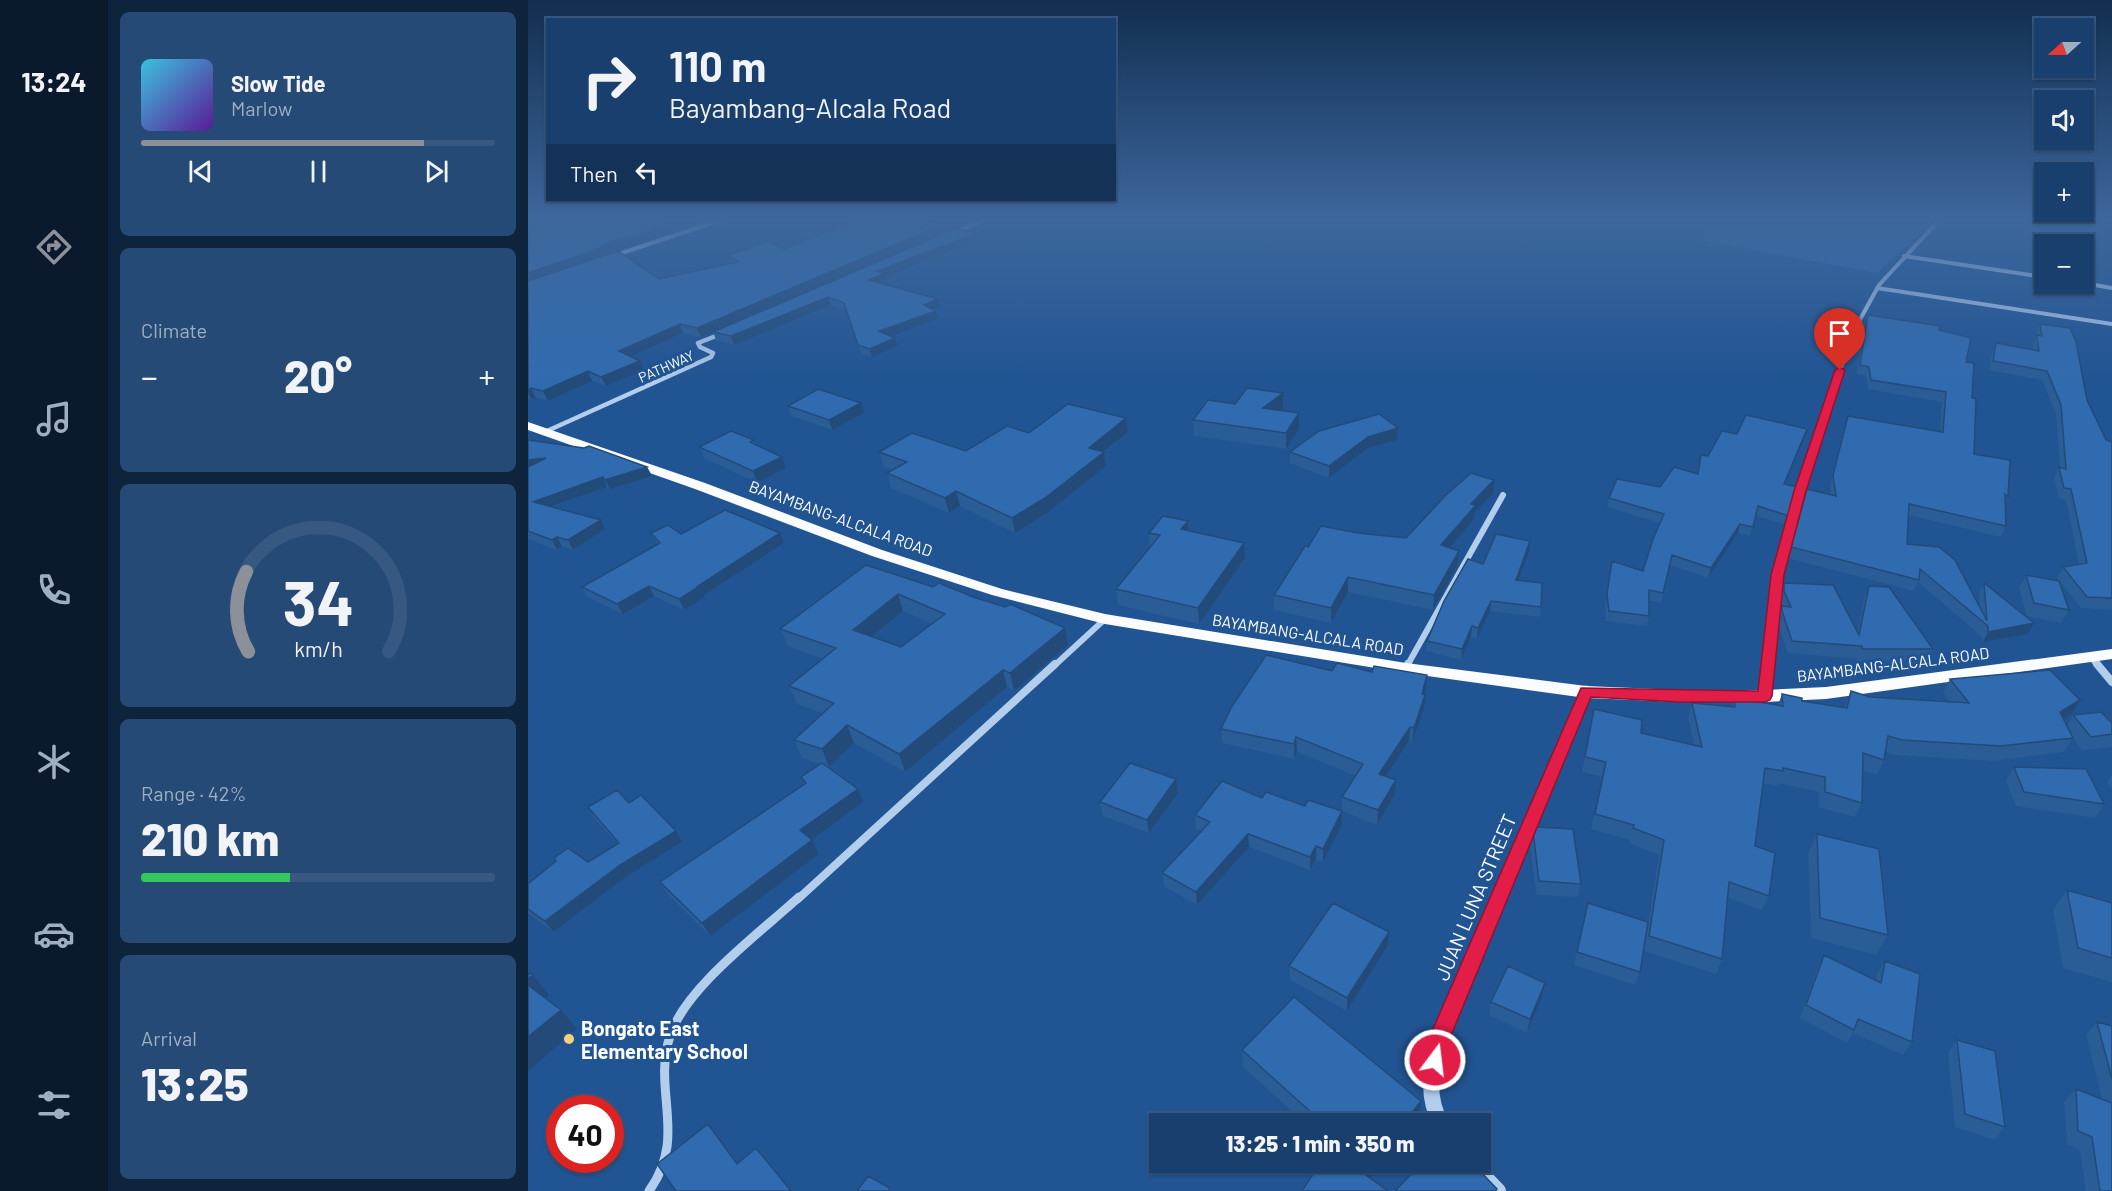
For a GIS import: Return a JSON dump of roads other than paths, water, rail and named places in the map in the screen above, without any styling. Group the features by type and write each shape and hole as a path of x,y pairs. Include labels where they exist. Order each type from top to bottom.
{"main road":[{"name":"BAYAMBANG-ALCALA ROAD","path":"528,426 877,553 997,592 1105,619 1406,668 1586,692 1680,696 1765,696 1826,693 2112,654"}],"street":[{"path":"1765,696 1777,575 1800,491 1853,330 1876,288 1889,273"},
{"path":"2015,273 2034,276"},
{"path":"2094,285 2112,288"},
{"path":"1876,288 2112,324"},
{"name":"PATHWAY","path":"547,431 711,357 713,353 698,343 732,329"},
{"path":"1406,668 1503,495"},
{"path":"649,1191 655,1185 668,1161 669,1125 664,1086 669,1039 693,994 1105,619"},
{"path":"2091,657 2112,682"},
{"name":"JUAN LUNA STREET","path":"1433,1113 1430,1082 1439,1038 1586,692"},
{"path":"1481,1173 1498,1191"}],"place":[{"name":"Bongato East Elementary School","path":"569,1039"}]}
